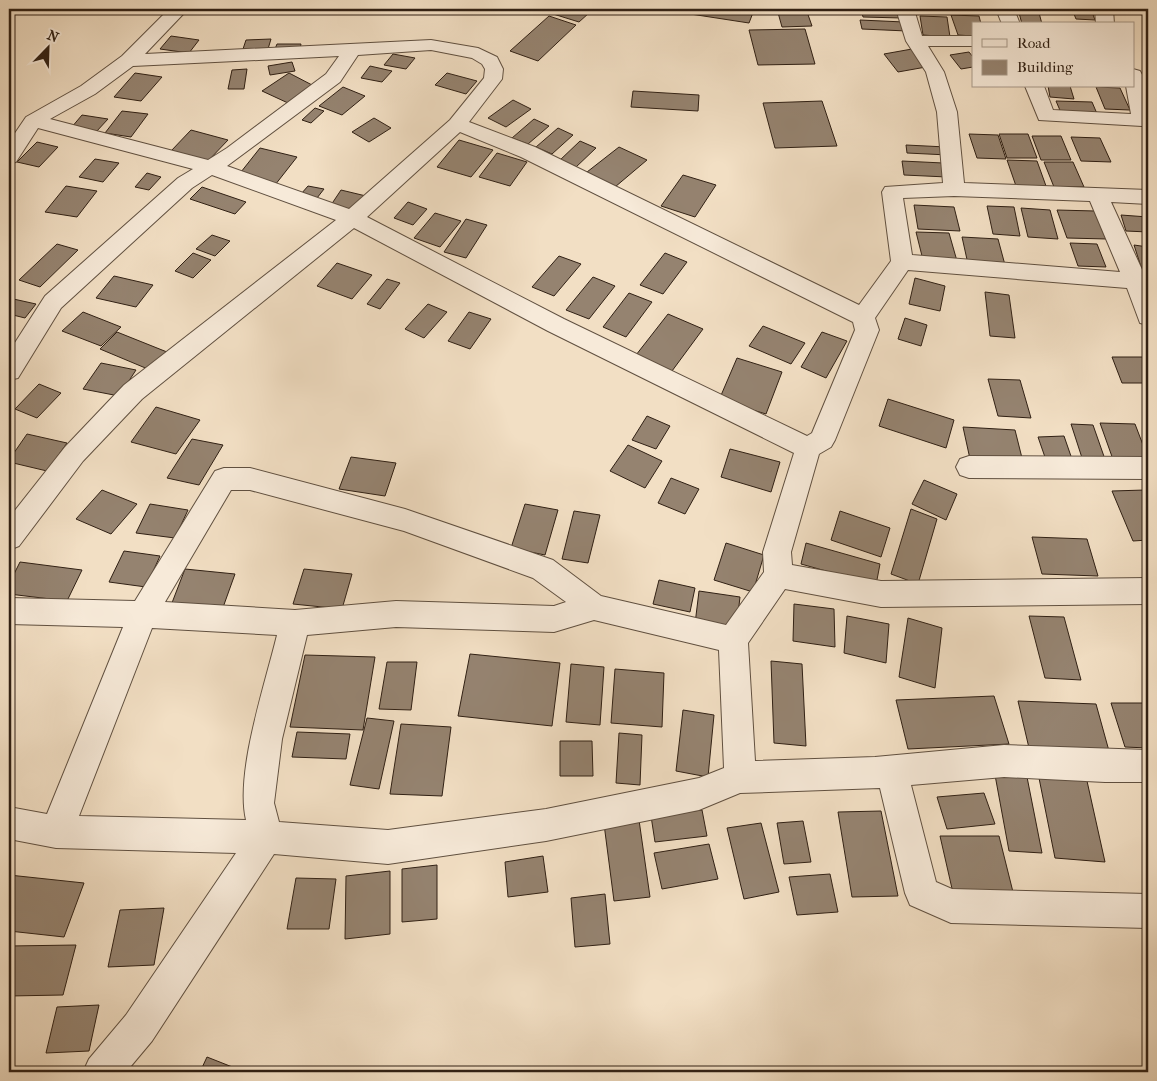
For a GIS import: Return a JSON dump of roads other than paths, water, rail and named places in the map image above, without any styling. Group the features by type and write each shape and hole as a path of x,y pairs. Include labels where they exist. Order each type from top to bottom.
{"highway":[{"path":"1139,9 1148,10"}],"street":[{"path":"9,157 33,121 88,90 129,60 179,9"},
{"path":"905,9 916,41 934,72 947,112 954,189"},
{"path":"1005,9 1009,22"},
{"path":"1104,9 1105,22"},
{"path":"916,41 972,41"},
{"path":"9,538 74,454 133,392 352,218 457,124 493,79 494,69 490,61 478,54 431,45 129,60"},
{"path":"9,371 53,302 185,183 234,153 333,78 353,49"},
{"path":"1035,88 1046,116 1142,120 1139,76"},
{"path":"33,121 209,167 352,218 556,325 808,448"},
{"path":"457,124 528,152 864,317"},
{"path":"740,777 733,640 778,575 777,552 808,448 822,440 866,330 864,317 902,262 892,192 954,189 1148,197"},
{"path":"1098,196 1142,282 1148,317"},
{"path":"902,262 1142,282"},
{"path":"969,467 1148,468"},
{"path":"56,832 143,614 224,479 250,479 405,520 542,569 594,607 733,640"},
{"path":"778,575 880,594 1148,591"},
{"path":"9,611 143,614 295,623 396,614 554,620 594,607"},
{"path":"102,1072 140,1028 266,838 258,803 266,739 295,623"},
{"path":"9,823 56,832 266,838 388,847 546,825 699,794 740,777 892,772 1004,760 1105,766 1148,766"},
{"path":"892,772 922,893 951,906 1148,911"}]}
